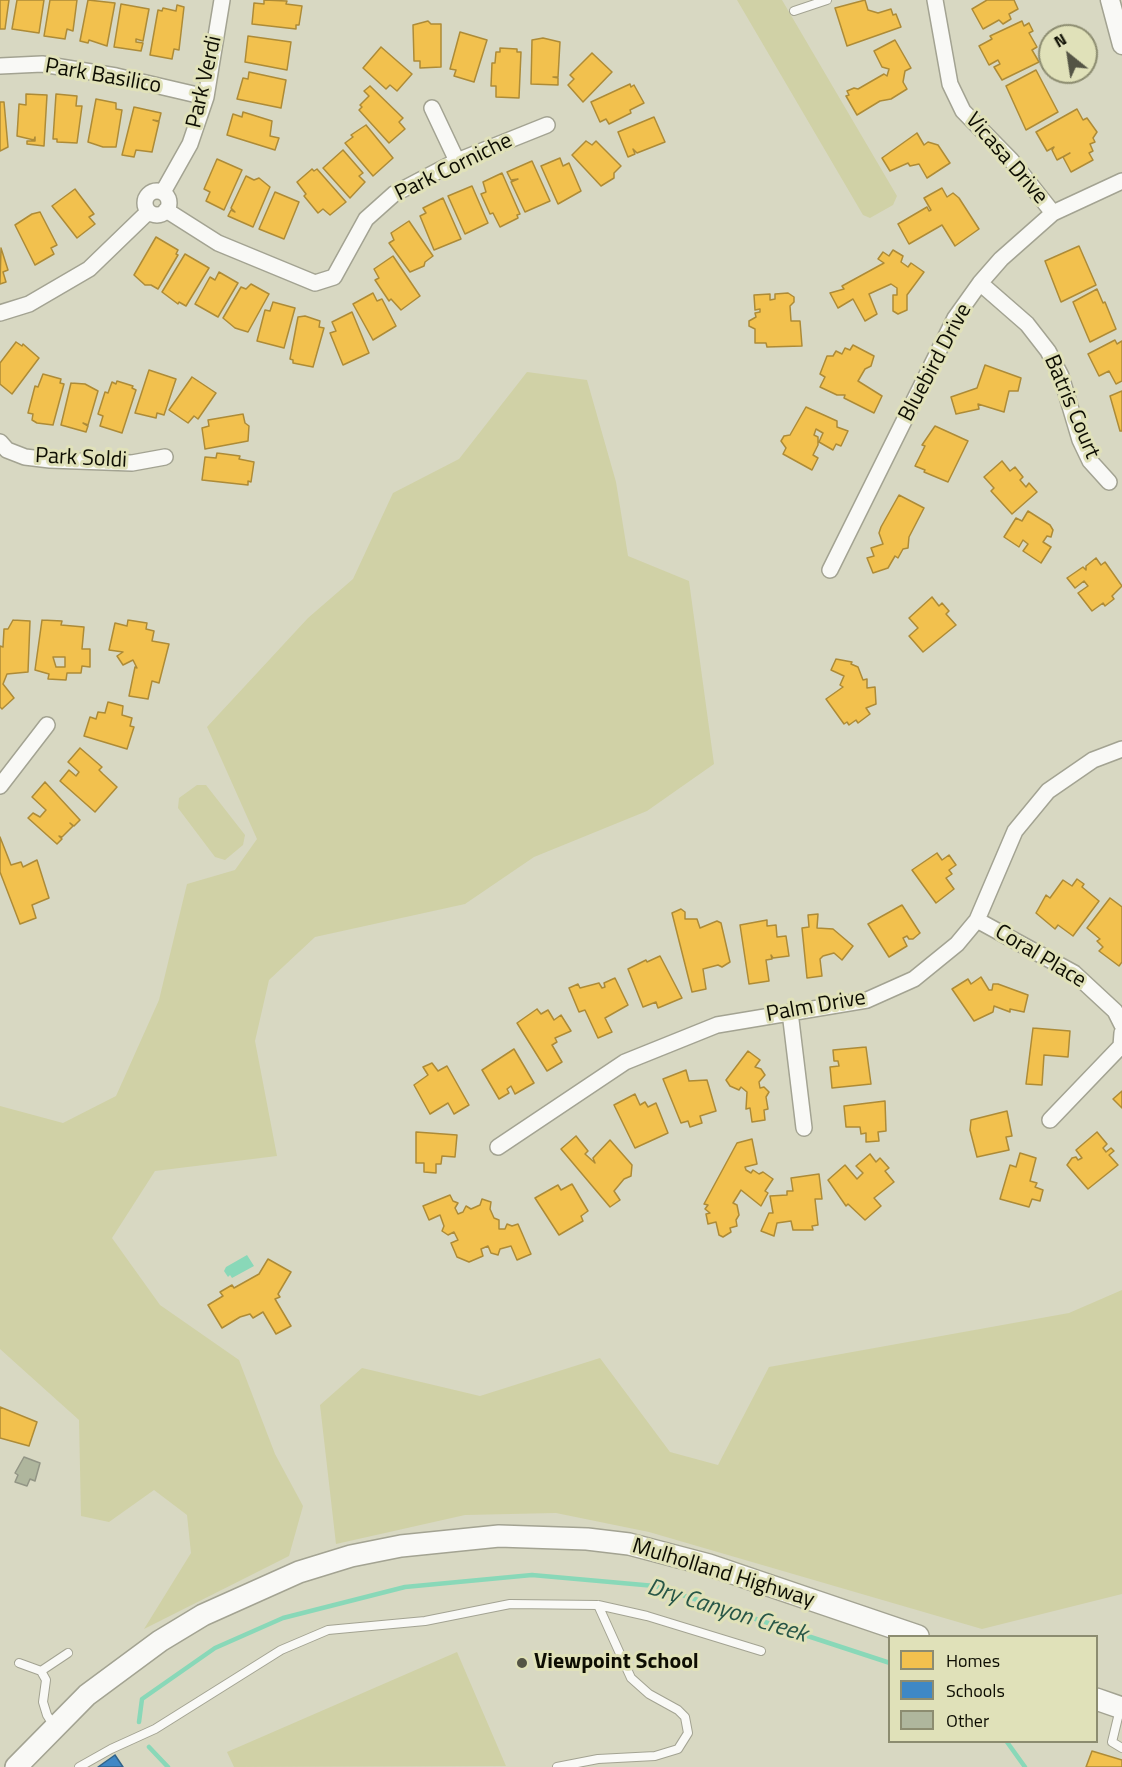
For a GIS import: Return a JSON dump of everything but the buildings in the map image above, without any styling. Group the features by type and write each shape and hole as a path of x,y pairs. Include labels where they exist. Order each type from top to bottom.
{"main road":[{"name":"Mulholland Highway","path":"16,1767 87,1695 160,1641 204,1615 250,1592 299,1572 351,1556 452,1539 545,1536 628,1544 709,1565 915,1635"},
{"path":"1098,1700 1121,1708"}],"street":[{"name":"Park Verdi","path":"0,313 28,304 89,269 148,212 144,202 147,195 154,191 162,192 190,144 206,97 222,0"},
{"name":"Vicasa Drive","path":"935,0 950,84 963,111 1011,160 1053,213"},
{"path":"1110,0 1122,45"},
{"name":"Park Basilico","path":"0,66 42,64 116,76 206,97"},
{"path":"432,108 457,161"},
{"name":"Park Corniche","path":"166,210 218,243 315,283 334,277 366,219 394,194 457,161 547,125"},
{"name":"Bluebird Drive","path":"830,570 955,318 980,283 1001,259 1053,213 1122,181"},
{"path":"148,212 156,215 166,210 168,198 162,192"},
{"name":"Batris Court","path":"980,283 1027,324 1048,351 1061,376 1080,440 1090,461 1108,482"},
{"name":"Park Soldi","path":"0,442 8,450 25,457 50,460 132,463 165,457"},
{"path":"0,786 47,725"},
{"name":"Palm Drive","path":"498,1147 625,1062 717,1025 867,1000 914,979 957,944 977,920 1015,831 1048,791 1093,760 1122,749"},
{"name":"Coral Place","path":"977,920 1074,973 1115,1011 1122,1025"},
{"path":"790,1012 804,1128"},
{"path":"1050,1120 1121,1046 1122,1033"}],"lane":[{"path":"794,11 827,0"},
{"path":"79,1767 155,1729 281,1650 309,1636 328,1630 425,1621 510,1604 598,1605 647,1616 761,1651"},
{"path":"557,1767 598,1759 655,1756 678,1749 688,1733 685,1717 678,1710 649,1694 631,1678 598,1605"},
{"path":"41,1671 68,1653"},
{"path":"19,1663 41,1671 46,1680 43,1702 46,1715 54,1726"},
{"path":"1121,1708 1112,1742 1122,1748"}],"shaded area":[{"path":"737,0 782,0 897,196 893,205 870,218 863,215"},
{"path":"527,372 587,380 616,482 628,556 689,581 714,764 647,811 534,857 465,904 315,937 269,980 255,1041 277,1156 155,1171 112,1238 160,1305 239,1360 275,1454 303,1506 289,1556 144,1629 191,1553 187,1515 154,1490 109,1522 81,1516 79,1420 0,1349 0,1106 63,1123 116,1096 159,1000 187,884 235,870 257,839 207,727 308,618 353,579 393,493 459,459"},
{"path":"197,785 206,785 245,835 243,845 225,860 215,857 178,808 179,798"},
{"path":"247,1255 254,1266 232,1278 230,1275 228,1277 224,1271 226,1267"},
{"path":"1122,1290 1122,1594 982,1629 649,1532 556,1513 465,1515 336,1544 320,1405 362,1368 480,1396 600,1358 670,1452 718,1465 769,1367 1069,1313"},
{"path":"457,1652 506,1766 234,1767 227,1752"}],"waterway":[{"name":"Dry Canyon Creek","path":"139,1722 142,1699 215,1648 283,1618 405,1587 532,1575 655,1586 888,1662"},
{"name":"Dry Canyon Creek","path":"1008,1743 1025,1767"},
{"name":"Dry Canyon Creek","path":"149,1747 168,1767"}],"place":[{"name":"Viewpoint School","path":"522,1663"}]}
